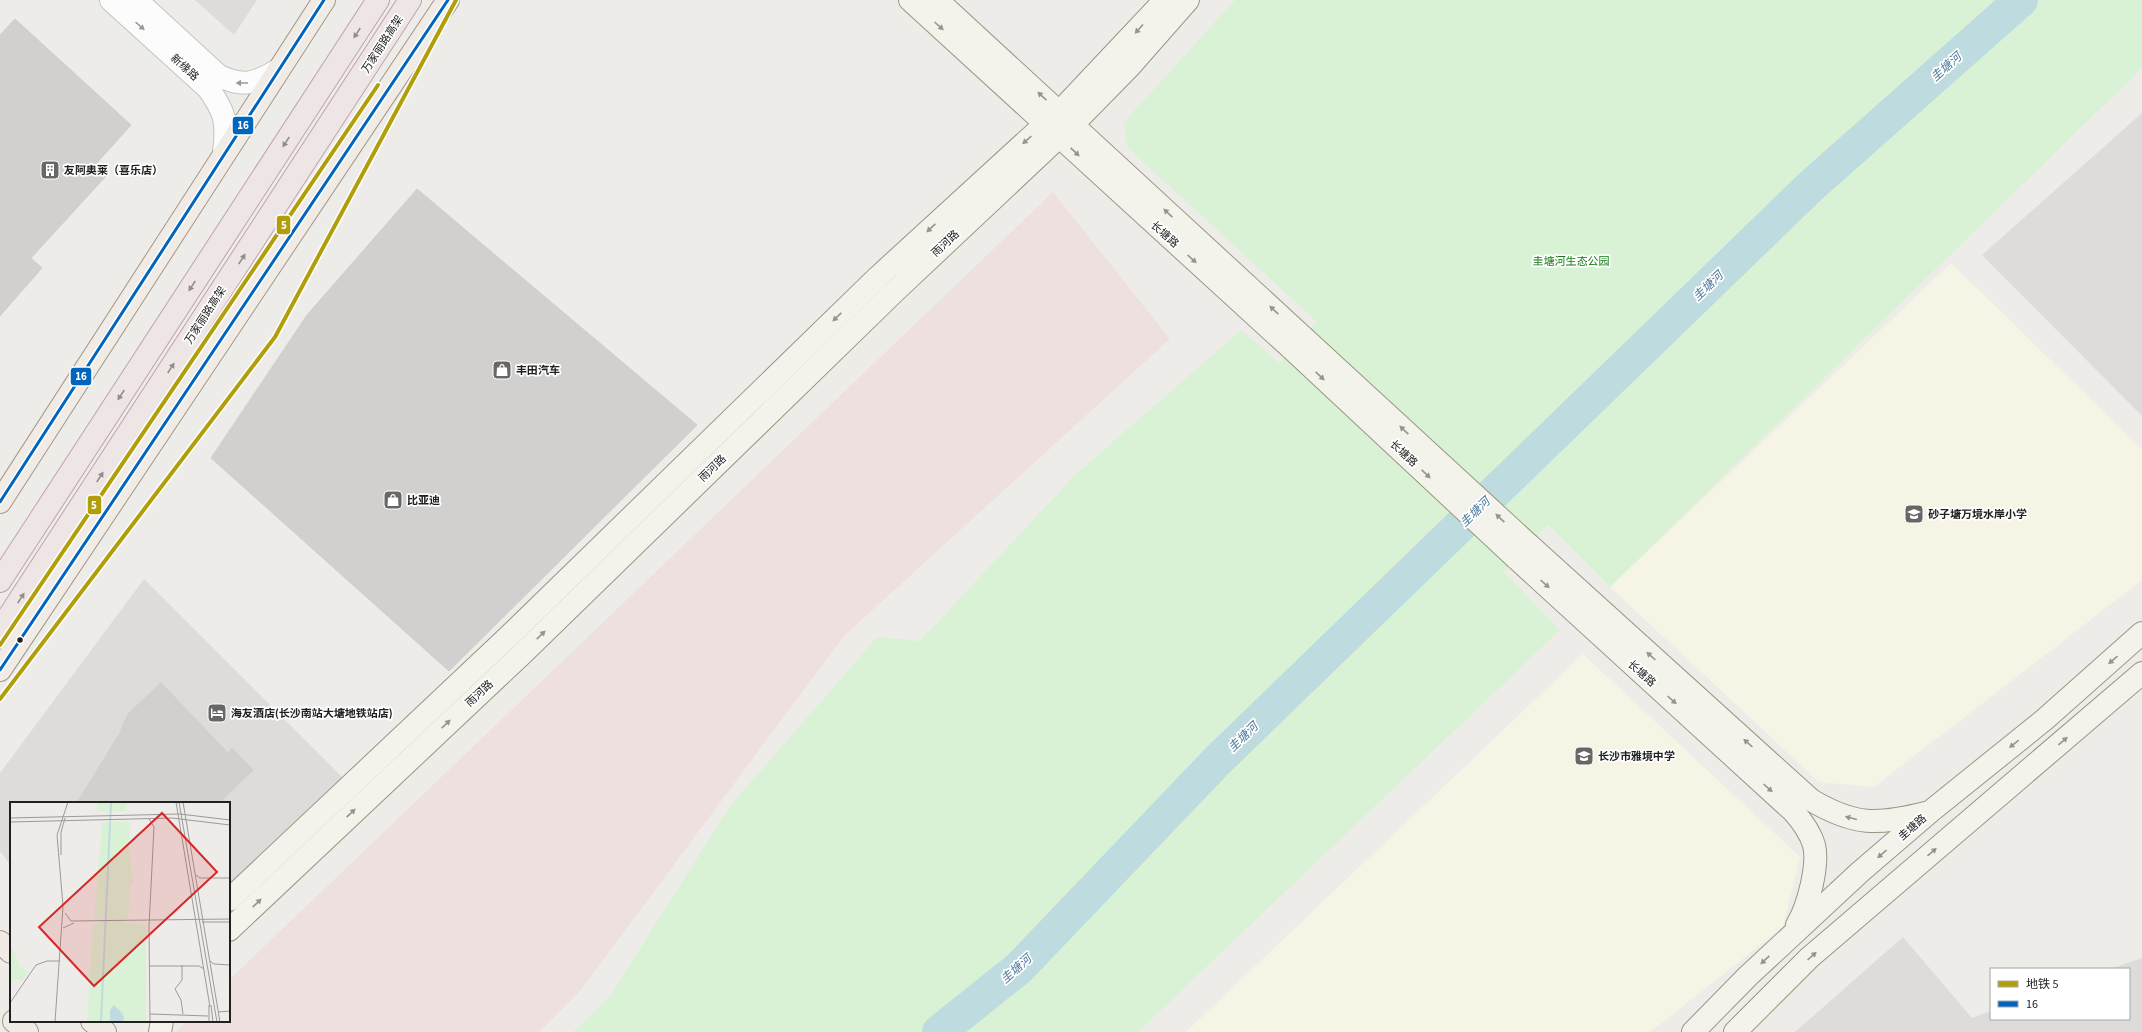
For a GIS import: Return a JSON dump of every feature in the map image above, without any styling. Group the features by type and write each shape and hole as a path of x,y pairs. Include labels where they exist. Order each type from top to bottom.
{"highway":[{"path":"0,582 378,0"},
{"name":"万家丽路高架","path":"0,630 410,0"}],"main road":[{"path":"0,502 224,152 324,0"},
{"path":"0,670 448,0"},
{"name":"长塘路","path":"910,0 1059,124"},
{"name":"长塘路","path":"937,0 1059,124 1522,551 1794,811 1805,824 1814,846 1813,882 1803,915 1786,939"},
{"name":"雨河路","path":"230,929 523,653 894,292 1059,124 1092,79 1165,0"},
{"name":"雨河路","path":"230,899 508,637 878,277 1059,124 1107,91 1188,0"},
{"name":"长塘路","path":"1522,551 1811,800 1833,813 1866,822 1891,822 1931,811"},
{"name":"圭塘路","path":"1693,1032 1786,939 1931,811 2044,720 2142,633"},
{"path":"1735,1032 1809,958 2142,673"},
{"path":"0,942 10,951"},
{"path":"0,1008 10,1017"},
{"path":"15,1022 27,1032"},
{"path":"93,1022 105,1032"},
{"path":"160,1032 162,1022"}],"street":[{"name":"新缘路","path":"111,0 208,88 218,102 224,116 227,131 224,152"},
{"name":"新缘路","path":"136,0 219,76 233,82 246,83 261,80 278,70"}],"shaded area":[{"path":"195,0 257,0 234,35"},
{"path":"2142,113 2142,416 1982,255"},
{"path":"1053,192 1170,339 844,636 580,991 539,1032 175,1032 186,1022 230,1022 230,979"},
{"name":"砂子塘万境水岸小学","path":"1951,263 2142,449 2142,580 1874,787 1819,782 1610,587"},
{"path":"144,579 342,777 230,883 230,802 10,802 10,865 0,851 0,773"},
{"name":"长沙市雅境中学","path":"1583,654 1800,857 1783,927 1650,1032 1186,1032"},
{"path":"1903,937 1972,1018 1990,1011 1990,1020 2130,1020 2130,968 2113,968 2142,958 2142,1032 1795,1032"}],"green space":[{"name":"圭塘河生态公园","path":"1235,0 2142,0 2142,68 1610,587 1548,525 1504,572 1560,630 1138,1032 573,1032 610,996 730,806 877,637 920,641 1076,474 1241,330 1279,363 1317,322 1127,147 1124,122"}],"building":[{"name":"友阿奥莱（喜乐店）","path":"15,19 131,125 95,165 107,175 31,258 42,268 0,316 0,35"},
{"path":"417,189 697,425 449,671 211,458 307,315"},
{"path":"161,683 228,753 232,748 253,770 220,802 78,802 120,733 128,714"}],"waterway":[{"name":"圭塘河","path":"939,1032 1019,968 1217,761 1811,186 2021,0"}],"metro line":[{"name":"5","path":"0,699 275,337 456,0"},
{"name":"5","path":"0,645 378,85"}],"transit line":[{"name":"16","path":"0,502 324,0"},
{"name":"16","path":"0,670 448,0"}],"place":[{"name":"友阿奥莱（喜乐店）","path":"50,170"},
{"name":"丰田汽车","path":"502,370"},
{"name":"比亚迪","path":"393,500"},
{"name":"砂子塘万境水岸小学","path":"1914,514"},
{"name":"海友酒店(长沙南站大塘地铁站店)","path":"217,713"},
{"name":"长沙市雅境中学","path":"1584,756"}]}
